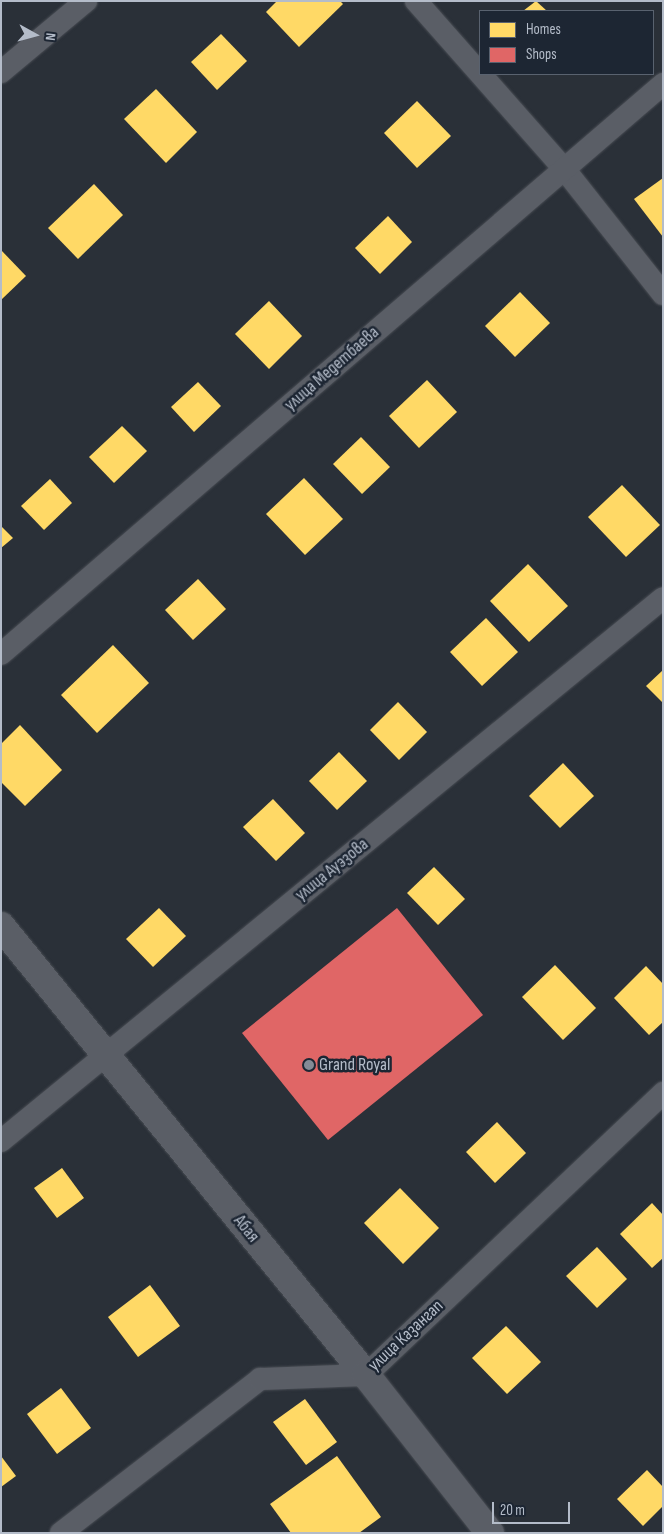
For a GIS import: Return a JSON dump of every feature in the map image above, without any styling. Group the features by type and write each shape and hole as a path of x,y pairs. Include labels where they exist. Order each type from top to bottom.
{"street":[{"path":"1,72 86,1"},
{"path":"416,1 479,73"},
{"path":"481,75 564,170 663,294"},
{"name":"улица Медетбаева","path":"1,654 663,84"},
{"name":"улица Ауэзова","path":"1,1141 106,1057 663,598"},
{"name":"Абая","path":"1,926 366,1375 490,1533"},
{"name":"улица Казангап","path":"61,1533 260,1379 366,1375 663,1092"}],"building: Homes":[{"path":"277,1 340,1 343,4 299,47 266,12"},
{"path":"536,1 546,10 524,10"},
{"path":"221,34 247,61 217,90 191,62"},
{"path":"156,89 197,132 166,163 124,119"},
{"path":"417,101 451,136 417,168 384,133"},
{"path":"663,178 663,237 634,199"},
{"path":"94,184 123,215 78,259 48,228"},
{"path":"388,216 412,242 380,274 355,248"},
{"path":"1,250 26,276 1,300"},
{"path":"520,292 550,323 515,357 485,326"},
{"path":"269,301 302,336 269,369 235,334"},
{"path":"427,380 457,412 419,448 389,416"},
{"path":"198,382 221,406 194,432 171,407"},
{"path":"122,426 147,451 114,483 89,457"},
{"path":"361,437 390,467 362,494 333,464"},
{"path":"304,478 343,519 305,555 266,514"},
{"path":"50,479 72,503 44,530 21,506"},
{"path":"622,485 660,525 626,557 588,517"},
{"path":"1,526 13,538 1,548"},
{"path":"528,564 568,606 529,642 490,601"},
{"path":"198,579 226,609 193,640 165,610"},
{"path":"486,618 518,652 482,686 450,652"},
{"path":"113,645 149,683 97,733 61,695"},
{"path":"663,670 663,703 646,686"},
{"path":"398,702 427,732 399,760 370,730"},
{"path":"20,725 62,770 25,806 1,782 1,744"},
{"path":"339,752 367,781 337,810 309,781"},
{"path":"563,763 594,796 560,828 529,796"},
{"path":"273,799 305,833 276,861 243,827"},
{"path":"434,867 465,899 438,925 407,893"},
{"path":"159,908 186,936 153,967 126,939"},
{"path":"555,965 596,1008 563,1040 522,997"},
{"path":"646,966 663,984 663,1022 649,1035 614,998"},
{"path":"497,1122 526,1153 495,1183 466,1152"},
{"path":"62,1168 84,1198 57,1218 34,1188"},
{"path":"400,1188 439,1228 403,1264 364,1223"},
{"path":"652,1203 663,1215 663,1258 652,1268 620,1234"},
{"path":"597,1247 627,1279 597,1308 566,1276"},
{"path":"150,1285 180,1326 138,1357 108,1317"},
{"path":"506,1326 541,1362 507,1394 472,1358"},
{"path":"61,1388 91,1428 57,1454 27,1414"},
{"path":"305,1399 337,1442 306,1465 273,1422"},
{"path":"1,1456 16,1476 1,1487"},
{"path":"337,1456 381,1517 359,1533 291,1533 270,1504"},
{"path":"647,1470 663,1487 663,1506 643,1526 617,1499"}],"building: Shops":[{"path":"397,908 483,1015 328,1140 242,1033"}],"place":[{"name":"Grand Royal","path":"309,1065"}]}
